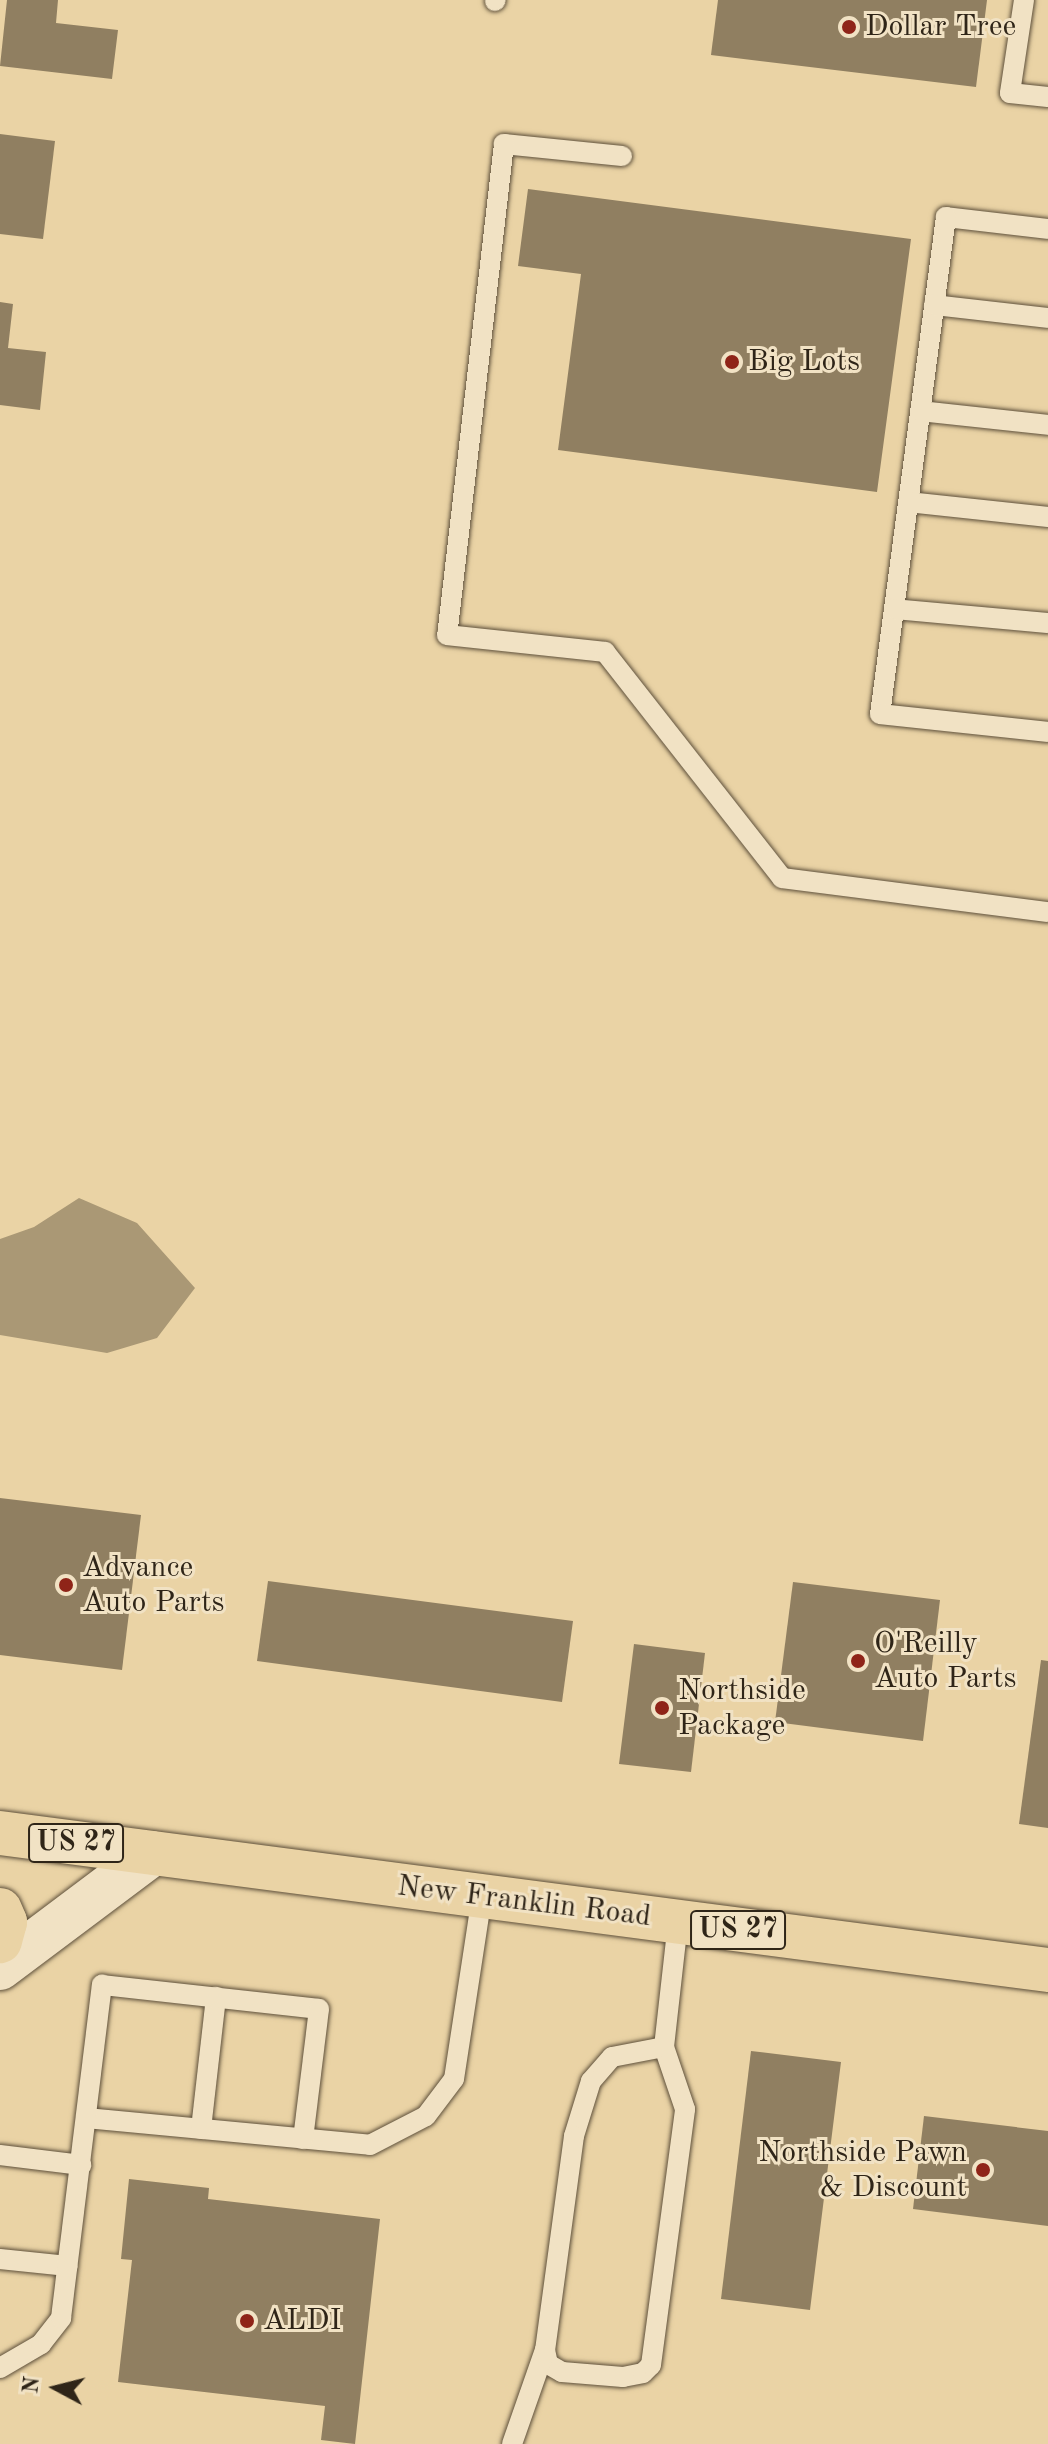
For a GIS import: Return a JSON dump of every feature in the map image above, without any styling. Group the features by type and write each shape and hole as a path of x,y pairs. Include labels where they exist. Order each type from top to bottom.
{"highway":[{"name":"New Franklin Road","path":"0,1833 1048,1970"},
{"path":"0,1910 5,1922 0,1941"}],"street":[{"path":"0,1968 153,1853"}],"lane":[{"path":"1024,0 1010,93 1048,97"},
{"path":"622,156 504,144 447,635 605,652 782,878 1048,912"},
{"path":"1048,229 946,217 880,714 1048,732"},
{"path":"934,305 1048,318"},
{"path":"920,411 1048,425"},
{"path":"908,502 1048,517"},
{"path":"894,609 1048,623"},
{"path":"86,2118 370,2145 426,2116 454,2079 482,1896"},
{"path":"545,2350 548,2364 562,2372 623,2377 643,2373 651,2365 685,2109 664,2047 678,1922"},
{"path":"0,2368 41,2344 61,2318 102,1985 319,2009 303,2139"},
{"path":"201,2129 216,1997"},
{"path":"512,2444 545,2350 574,2136 591,2081 612,2057 664,2047"},
{"path":"0,2155 81,2165"},
{"path":"0,2259 68,2266"}],"shaded area":[{"path":"79,1198 137,1223 195,1288 157,1338 107,1353 0,1335 0,1239 34,1227"}],"building":[{"path":"7,0 58,0 56,23 118,30 112,79 0,66"},
{"name":"Dollar Tree","path":"718,0 987,0 976,87 711,55"},
{"path":"0,134 55,141 43,239 0,234"},
{"name":"Big Lots","path":"528,189 911,239 877,492 558,450 581,274 518,266"},
{"path":"0,302 13,304 8,348 46,352 40,410 0,405"},
{"name":"Advance Auto Parts","path":"0,1498 141,1515 122,1670 0,1655"},
{"path":"268,1581 573,1621 562,1702 257,1661"},
{"name":"O'Reilly Auto Parts","path":"793,1582 940,1600 923,1741 775,1722"},
{"name":"Northside Package","path":"634,1644 705,1653 691,1772 619,1764"},
{"path":"1041,1660 1048,1661 1048,1828 1019,1824"},
{"path":"751,2051 841,2062 810,2310 721,2299"},
{"name":"Northside Pawn & Discount","path":"924,2116 1048,2131 1048,2226 913,2209"},
{"name":"ALDI","path":"129,2179 209,2188 208,2199 380,2219 355,2444 321,2440 325,2406 118,2382 132,2260 121,2259"}],"place":[{"name":"Dollar Tree","path":"849,27"},
{"name":"Big Lots","path":"732,362"},
{"name":"Advance Auto Parts","path":"66,1585"},
{"name":"O'Reilly Auto Parts","path":"858,1661"},
{"name":"Northside Package","path":"662,1708"},
{"name":"Northside Pawn & Discount","path":"983,2170"},
{"name":"ALDI","path":"247,2321"}]}
